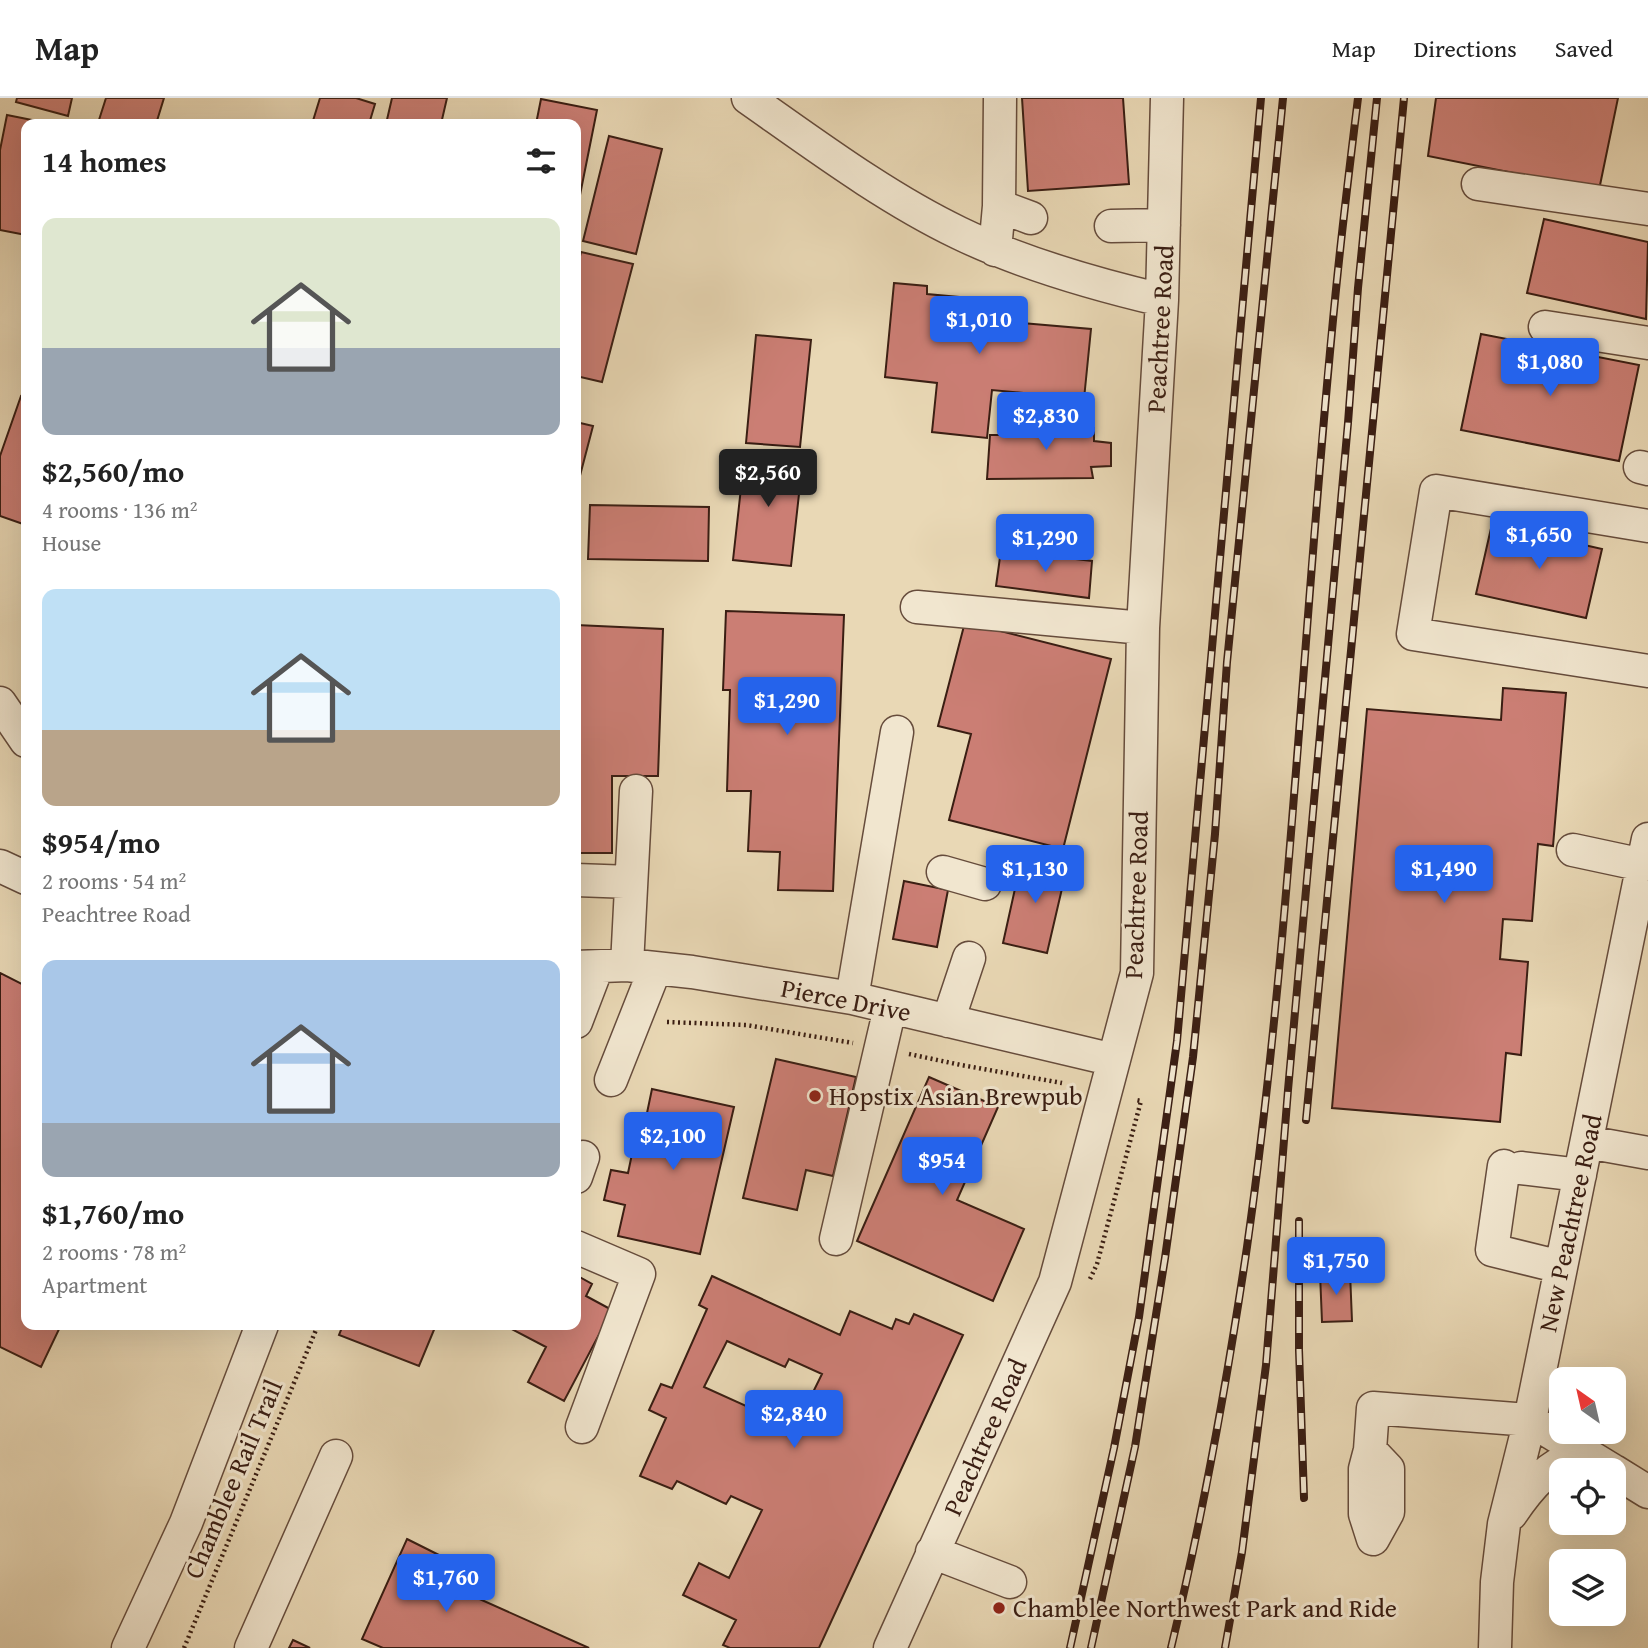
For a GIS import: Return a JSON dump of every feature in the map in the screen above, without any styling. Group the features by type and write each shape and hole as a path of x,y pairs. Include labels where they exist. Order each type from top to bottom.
{"street":[{"path":"748,98 911,195 957,233 995,250 1116,289 1162,300"},
{"path":"995,250 999,206 1000,98"},
{"name":"Peachtree Road","path":"890,1648 1055,1282 1137,973 1143,628 1162,300 1167,98"},
{"path":"1478,184 1648,209"},
{"path":"999,206 1031,218"},
{"path":"1111,226 1164,225"},
{"path":"1545,327 1648,343"},
{"path":"1648,526 1436,491 1413,634 1648,671"},
{"path":"917,607 1143,628"},
{"path":"0,703 21,734"},
{"path":"852,999 897,732"},
{"path":"581,1015 614,967 631,882 636,791"},
{"path":"1573,850 1645,866"},
{"path":"0,866 21,876"},
{"name":"New Peachtree Road","path":"1495,1648 1497,1582 1504,1524 1530,1420 1645,866"},
{"path":"943,872 985,884"},
{"path":"581,880 631,882"},
{"path":"948,1021 969,958"},
{"path":"611,1080 635,1021 614,967"},
{"name":"Pierce Drive","path":"614,967 692,972 852,999 1114,1060"},
{"path":"835,1239 890,1008"},
{"path":"1587,1142 1648,1153"},
{"path":"1561,1267 1492,1250 1512,1167 1580,1175"},
{"path":"581,1249 639,1274 582,1427"},
{"path":"128,1648 186,1523 260,1330"},
{"path":"1370,1450 1373,1408 1530,1420 1592,1458"},
{"path":"1504,1524 1528,1489 1549,1469 1582,1452"},
{"path":"251,1648 336,1456"},
{"path":"1626,1479 1648,1492"},
{"path":"932,1552 1010,1582"}],"path":[{"path":"635,1021 746,1025 881,1047 961,1065 1067,1083"},
{"name":"Chamblee Rail Trail","path":"184,1648 316,1330"}],"building":[{"path":"17,98 72,98 68,116 16,102"},
{"path":"106,98 164,98 158,119 99,119"},
{"path":"320,98 356,98 375,104 370,119 314,119"},
{"path":"392,98 447,98 442,119 387,119"},
{"path":"1022,98 1123,98 1129,184 1028,191"},
{"path":"1436,98 1618,98 1599,190 1428,156"},
{"path":"541,99 597,110 581,190 581,119 537,119"},
{"path":"7,115 27,119 21,119 21,234 0,230 0,150"},
{"path":"609,136 662,149 636,254 583,241"},
{"path":"1544,219 1648,242 1646,319 1527,293"},
{"path":"581,252 633,264 602,382 581,377"},
{"path":"894,283 927,286 927,294 991,300 989,320 1091,329 1084,399 992,390 987,438 932,432 937,383 885,377"},
{"path":"1481,334 1639,365 1619,461 1461,430"},
{"path":"756,335 811,340 800,447 746,443"},
{"path":"21,396 21,523 0,516 0,456"},
{"path":"1006,421 1094,428 1094,441 1111,443 1111,466 1091,467 1093,478 987,479 990,435 1007,435"},
{"path":"581,423 593,426 581,472"},
{"path":"745,452 803,458 791,566 733,560"},
{"path":"590,505 709,507 708,561 588,559"},
{"path":"1492,524 1602,549 1586,618 1476,594"},
{"path":"1001,550 1092,561 1089,598 996,586"},
{"path":"726,611 844,615 833,891 778,890 780,852 748,851 751,791 727,791 730,690 723,690"},
{"path":"965,622 1111,659 1063,849 949,820 971,734 938,726"},
{"path":"581,625 663,629 658,776 612,776 612,853 581,853"},
{"path":"1503,688 1566,693 1553,846 1538,844 1532,921 1503,919 1500,959 1528,962 1521,1055 1506,1053 1500,1122 1332,1108 1367,709 1501,720"},
{"path":"1022,857 1067,867 1047,953 1003,943"},
{"path":"904,881 948,890 937,947 893,939"},
{"path":"0,973 21,984 21,1330 59,1330 41,1367 0,1347"},
{"path":"776,1059 856,1077 833,1176 806,1170 797,1210 743,1198"},
{"path":"929,1077 998,1107 957,1200 1024,1229 993,1301 857,1241"},
{"path":"652,1089 734,1107 700,1254 618,1236 625,1205 604,1200 611,1170 628,1173 636,1135 642,1137"},
{"path":"1350,1272 1352,1321 1322,1322 1320,1273"},
{"path":"712,1276 840,1335 850,1311 892,1329 896,1319 909,1324 914,1314 963,1335 819,1648 730,1648 723,1645 736,1620 683,1595 699,1563 729,1578 762,1510 731,1496 726,1504 677,1481 672,1489 640,1476 666,1418 649,1410 661,1384 672,1388 707,1309 699,1305","holes":["727,1341 785,1367 789,1359 822,1374 791,1437 760,1423 764,1414 704,1387"]},
{"path":"581,1278 592,1284 586,1296 612,1310 564,1401 528,1382 546,1347 514,1330 581,1330"},
{"path":"341,1330 434,1330 419,1366 339,1335"},
{"path":"407,1539 439,1555 428,1576 589,1648 383,1648 362,1639"},
{"path":"293,1640 310,1648 289,1648"}],"railway":[{"path":"1070,1648 1114,1448 1139,1317 1177,1041 1261,98"},
{"path":"1091,1648 1135,1447 1193,1057 1215,834 1227,662 1283,98"},
{"path":"1171,1648 1194,1548 1223,1398 1263,1125 1287,881 1326,392 1358,98"},
{"path":"1225,1648 1242,1552 1266,1365 1358,288 1377,98"},
{"path":"1306,1120 1404,98"},
{"path":"1299,1221 1299,1350 1304,1498"}],"place":[{"name":"Hopstix Asian Brewpub","path":"815,1096"},
{"name":"Chamblee Northwest Park and Ride","path":"999,1608"}]}
